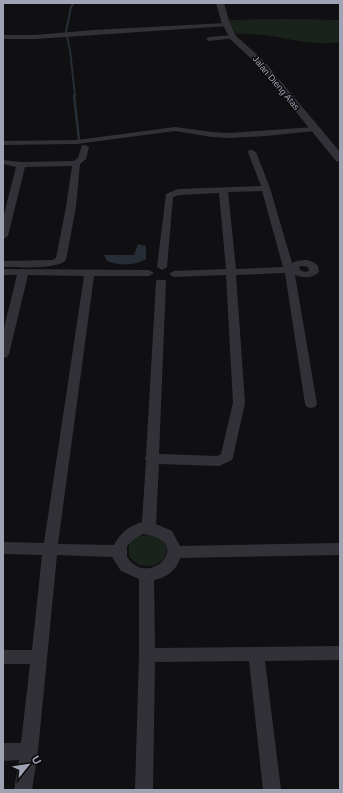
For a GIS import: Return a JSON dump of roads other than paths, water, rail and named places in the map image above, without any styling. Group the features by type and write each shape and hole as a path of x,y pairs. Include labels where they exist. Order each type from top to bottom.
{"street":[{"name":"Jalan Dieng Atas","path":"220,3 226,25 233,36 260,62 340,159"},
{"path":"3,37 35,37 226,25"},
{"path":"209,39 233,36"},
{"path":"3,143 86,142 111,139 140,132 174,129 231,136 314,129"},
{"path":"3,162 21,165 76,163 82,159 85,147"},
{"path":"252,152 266,188 291,270 311,404"},
{"path":"3,264 53,263 61,260 71,207 76,163"},
{"path":"3,236 21,165"},
{"path":"162,267 169,196 178,192 266,188"},
{"path":"151,459 219,461 227,457 239,402 231,272 223,190"},
{"path":"3,272 149,273 152,269 162,267 169,268 174,274"},
{"path":"174,274 291,270"},
{"path":"3,354 23,273"},
{"path":"23,790 29,751 50,550 89,273"},
{"path":"149,273 150,278 161,282 169,280 174,276 174,274"},
{"path":"149,528 151,459 161,282"},
{"path":"149,528 168,535 175,546 176,552 174,558 166,568 153,574 146,574 138,573 127,567 122,562 119,551 120,546 126,536 136,530 149,528"},
{"path":"3,548 119,551"},
{"path":"176,552 340,549"},
{"path":"144,790 147,655 146,574"},
{"path":"147,655 340,652"},
{"path":"256,654 272,790"},
{"path":"3,657 38,657"},
{"path":"3,752 29,751"}],"waterway":[{"path":"74,3 71,7 66,32 70,50 75,96"},
{"path":"74,95 79,140"}]}
